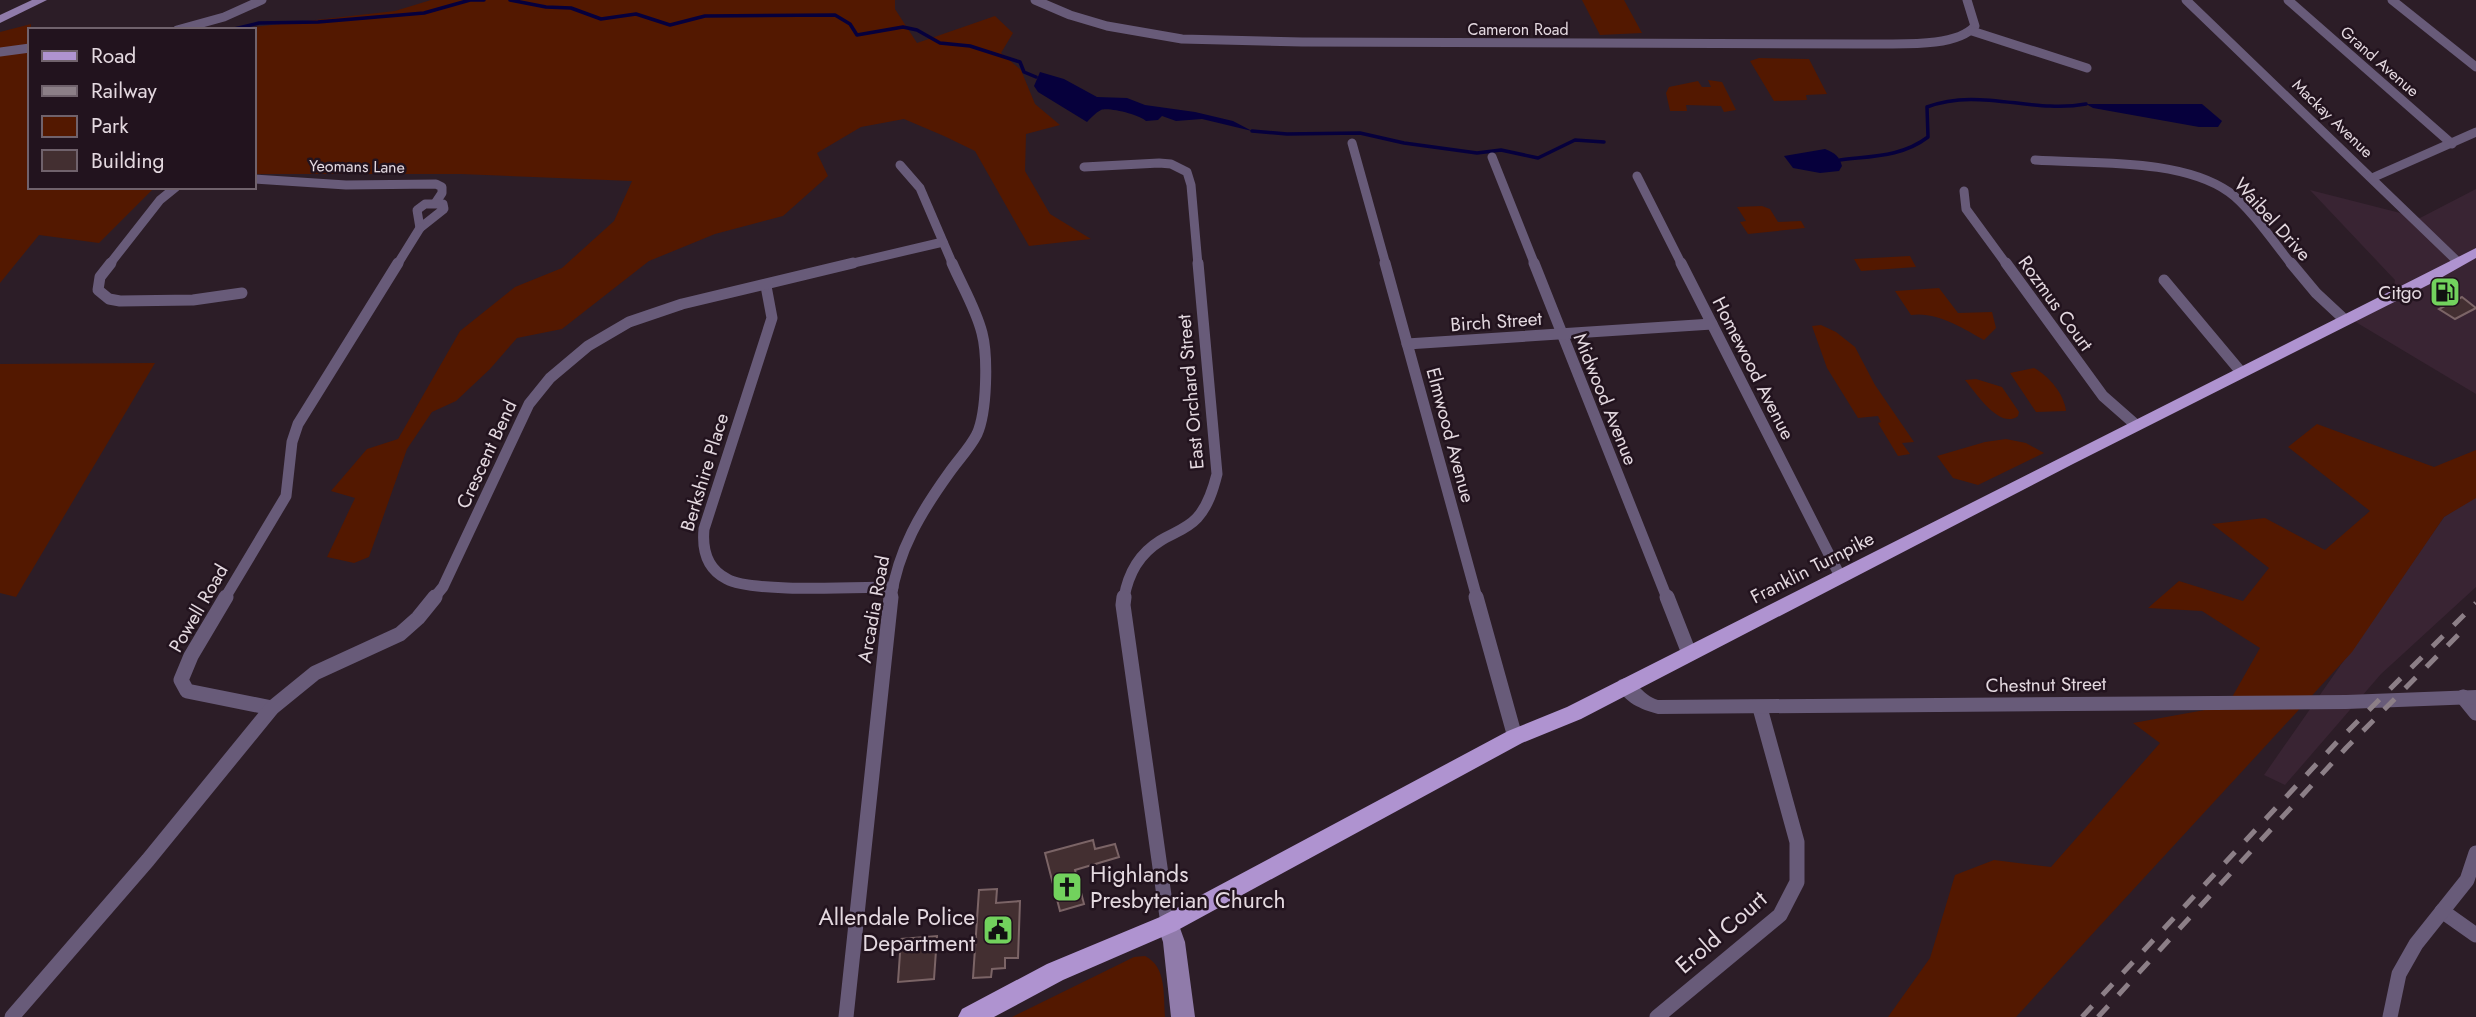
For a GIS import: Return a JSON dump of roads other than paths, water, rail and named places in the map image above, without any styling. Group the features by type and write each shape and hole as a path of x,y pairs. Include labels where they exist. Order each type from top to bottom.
{"main road":[{"path":"0,12 27,0"},
{"path":"0,19 41,0"},
{"name":"Franklin Turnpike","path":"970,1017 1055,972 1168,924 1515,737 1574,713 2136,425 2425,281 2476,251"},
{"path":"1168,924 1174,942 1183,1017"}],"street":[{"path":"184,28 224,17 262,0"},
{"name":"Cameron Road","path":"1035,0 1072,17 1113,28 1153,36 1206,40 1864,44 1951,40 1972,31"},
{"path":"1967,0 1976,21 1972,31 2087,68"},
{"name":"Mackay Avenue","path":"2186,0 2457,261"},
{"name":"Grand Avenue","path":"2288,0 2452,144"},
{"path":"2392,0 2476,66"},
{"path":"0,52 28,48"},
{"path":"2372,178 2476,132"},
{"name":"Elmwood Avenue","path":"1352,143 1515,737"},
{"name":"Midwood Avenue","path":"1492,157 1689,653"},
{"name":"Waibel Drive","path":"2035,160 2183,172 2215,182 2232,194 2316,293 2345,320"},
{"name":"East Orchard Street","path":"1084,167 1171,164 1187,172 1191,185 1217,474 1210,498 1193,522 1144,552 1125,584 1123,605 1168,924"},
{"name":"Arcadia Road","path":"846,1017 886,630 893,587 900,557 913,529 977,433 982,416 985,364 982,334 920,188 900,165"},
{"name":"Homewood Avenue","path":"1637,176 1840,576"},
{"name":"Yeomans Lane","path":"256,179 346,185 436,184 442,187 442,193 436,202"},
{"path":"174,189 160,200 100,277 98,290 109,299 120,301 205,299 242,293"},
{"name":"Rozmus Court","path":"1964,191 1966,209 2077,363 2103,396 2136,425"},
{"name":"Powell Road","path":"272,708 187,691 181,680 191,656 286,496 292,469 290,449 298,424 420,228 444,209 443,204 436,202"},
{"name":"Crescent Bend","path":"272,708 315,673 400,634 431,603 443,586 529,404 567,361 629,322 682,304 943,243"},
{"path":"2164,281 2241,372"},
{"name":"Berkshire Place","path":"766,286 772,318 704,529 702,541 708,564 728,582 744,586 893,587"},
{"name":"Birch Street","path":"1408,344 1712,324"},
{"name":"Chestnut Street","path":"1625,685 1641,702 1658,708 2391,702 2470,697"},
{"path":"2470,697 2476,713"},
{"path":"12,1017 156,850 272,708"},
{"name":"Erold Court","path":"1657,1017 1770,926 1791,900 1797,882 1797,842 1760,708"},
{"path":"2390,1017 2399,974 2416,944 2467,880 2476,853"},
{"path":"2442,911 2476,935"}],"waterway":[{"path":"238,28 259,23 318,22 424,13 470,0 484,0"},
{"path":"510,0 546,7 571,8 601,19 636,14 670,25 705,16 835,15 850,24 857,35 903,27 917,30 940,43 970,46 1020,62 1024,72 1036,77"},
{"path":"1840,160 1897,152 1918,144 1928,137 1927,107 1947,102 1986,100 2046,106 2086,104"},
{"path":"1252,131 1287,134 1360,133 1404,143 1477,153 1501,150 1538,158 1575,140 1604,142"}],"railway":[{"path":"2082,1017 2337,742 2476,603"},
{"path":"2098,1017 2346,748 2463,630"}],"place":[{"name":"Citgo","path":"2445,292"},
{"name":"Highlands Presbyterian Church","path":"1067,887"},
{"name":"Allendale Police Department","path":"998,930"}]}
